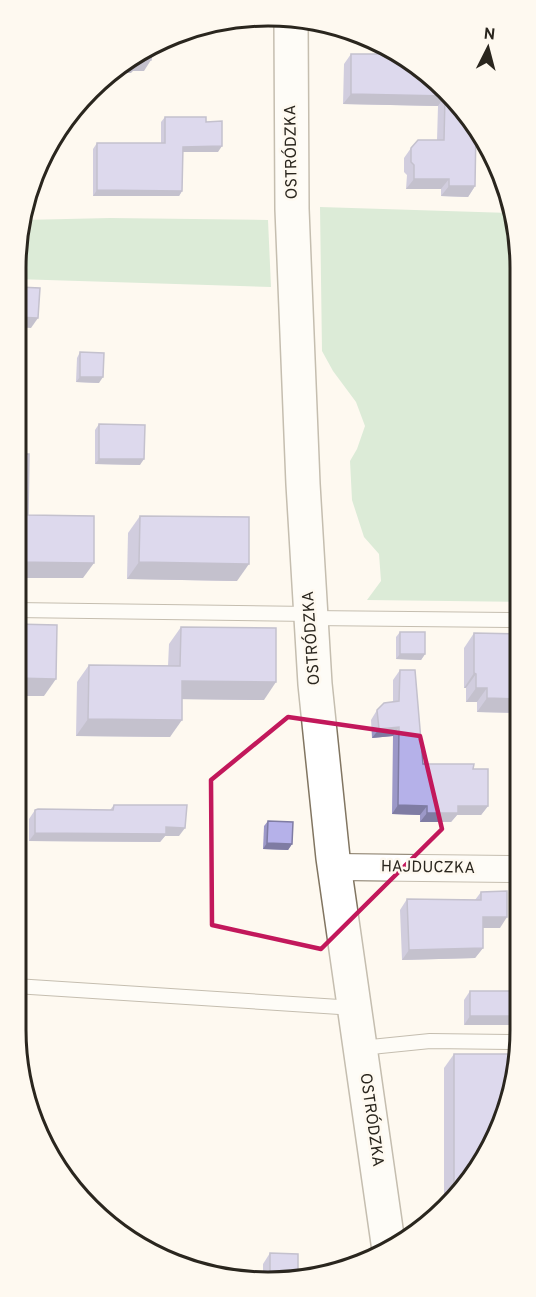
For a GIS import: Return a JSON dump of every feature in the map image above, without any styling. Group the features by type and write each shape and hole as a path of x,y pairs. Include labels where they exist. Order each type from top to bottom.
{"street":[{"name":"OSTRÓDZKA","path":"301,28 292,209 310,616 322,757 335,867 388,1240"},
{"name":"HAJDUCZKA","path":"335,867 510,869"}],"lane":[{"path":"26,610 510,620"},
{"path":"26,987 355,1008"},
{"path":"361,1048 429,1041 510,1042"}],"highlighted area":[{"path":"288,717 420,736 442,829 321,949 212,925 211,780"}],"green space":[{"path":"320,207 504,213 510,252 510,602 367,600 381,581 379,554 364,537 352,500 350,461 365,426 356,402 333,371 322,351"},
{"path":"110,218 268,220 271,287 26,279 26,252 30,220"}],"building":[{"path":"351,54 380,54 403,66 438,96 351,94"},
{"path":"445,103 476,143 475,186 449,186 449,179 414,179 411,148 418,140 444,140"},
{"path":"165,117 206,117 206,122 222,121 222,146 183,147 182,191 97,190 97,143 165,143"},
{"path":"26,287 40,288 38,318 26,317"},
{"path":"80,352 104,353 103,377 80,377"},
{"path":"99,424 145,425 144,459 99,459"},
{"path":"26,454 29,454 28,515 94,516 94,563 26,562"},
{"path":"140,516 249,517 249,564 139,562"},
{"path":"26,624 57,625 56,679 26,678"},
{"path":"181,627 276,628 276,682 182,681 182,720 88,719 89,665 180,666"},
{"path":"400,632 425,632 425,654 400,654"},
{"path":"474,633 510,634 510,699 487,698 487,688 476,688 476,674 474,673"},
{"path":"400,670 415,670 423,764 474,764 473,769 488,769 488,806 458,806 458,813 427,813 427,806 398,805 399,727 379,729 377,710 384,703 399,701"},
{"path":"114,805 187,805 185,828 166,827 166,834 35,833 35,810 113,810"},
{"path":"268,821 293,822 292,844 267,843"},
{"path":"507,891 507,917 483,917 483,948 409,950 407,899 481,900 481,892"},
{"path":"470,991 510,991 510,1016 470,1016"},
{"path":"454,1054 509,1054 506,1076 492,1122 470,1164 454,1184"},
{"path":"270,1253 298,1254 298,1269 270,1272"}]}
